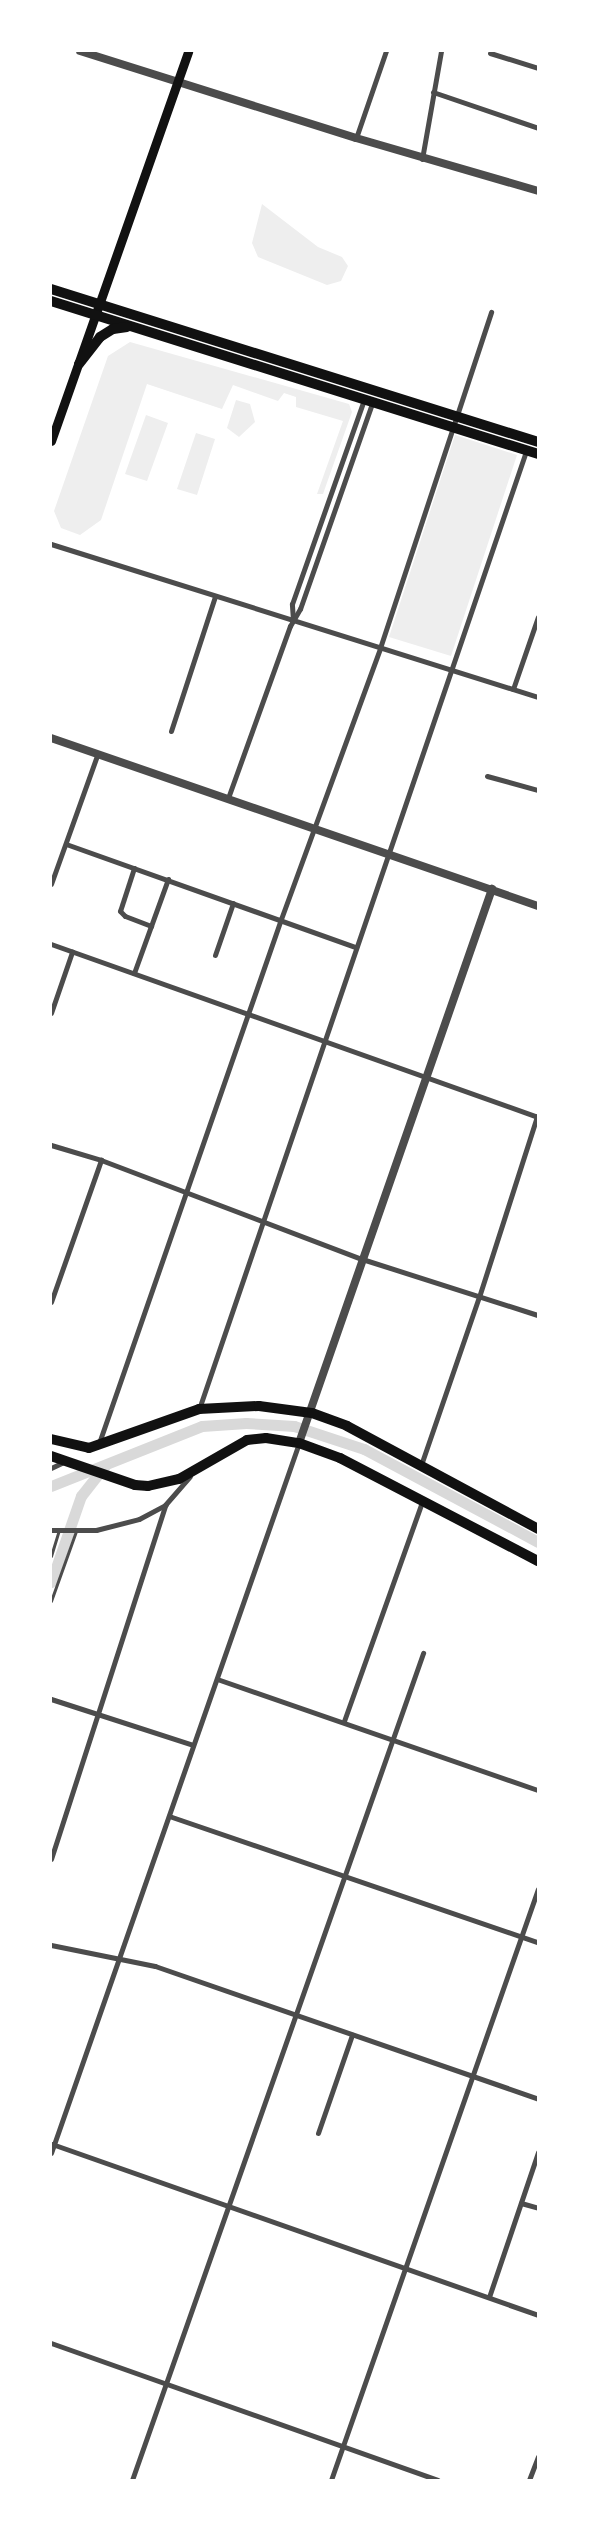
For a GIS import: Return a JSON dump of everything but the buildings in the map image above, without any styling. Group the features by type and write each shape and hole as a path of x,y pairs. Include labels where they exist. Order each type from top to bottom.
{"main road":[{"path":"51,441 188,51"},
{"path":"51,289 538,442"},
{"path":"51,301 369,399 452,428 538,454"},
{"path":"79,364 100,337 122,326 134,327"},
{"path":"51,1439 81,1449 98,1446 148,1425 199,1409 259,1406 311,1416 347,1426 538,1528"},
{"path":"51,1456 148,1486 194,1472 247,1440 266,1438 301,1440 340,1458 538,1562"}],"street":[{"path":"80,51 356,138 538,191"},
{"path":"356,138 386,51"},
{"path":"422,158 441,51"},
{"path":"490,53 538,68"},
{"path":"433,92 538,128"},
{"path":"98,1446 313,828 380,648 491,312"},
{"path":"293,621 292,604 369,399"},
{"path":"228,798 293,621 300,609 369,399"},
{"path":"199,1409 323,1041 526,451"},
{"path":"51,544 538,697"},
{"path":"170,732 214,596"},
{"path":"513,689 538,617"},
{"path":"51,738 538,906"},
{"path":"51,884 98,753"},
{"path":"487,776 538,790"},
{"path":"66,844 356,947"},
{"path":"134,868 120,911 125,916 151,926"},
{"path":"134,973 168,879"},
{"path":"51,2153 216,1679 311,1416 362,1259 492,890"},
{"path":"215,955 234,903"},
{"path":"51,944 538,1116 480,1297 421,1465"},
{"path":"51,1013 72,952"},
{"path":"51,1144 102,1160 262,1223 362,1259 538,1315"},
{"path":"51,1302 102,1160"},
{"path":"51,1468 66,1461"},
{"path":"51,1530 76,1530 116,1526 139,1519 165,1505 194,1472"},
{"path":"344,1721 422,1502"},
{"path":"51,1859 165,1505"},
{"path":"132,2480 423,1653"},
{"path":"216,1679 344,1721 538,1790"},
{"path":"51,1699 98,1716 193,1745"},
{"path":"169,1816 538,1942"},
{"path":"331,2480 538,1889"},
{"path":"51,1946 155,1966 538,2099"},
{"path":"318,2133 352,2035"},
{"path":"53,2144 538,2315"},
{"path":"489,2297 538,2152"},
{"path":"521,2203 538,2208"},
{"path":"51,2343 437,2480"},
{"path":"529,2480 538,2457"}],"lane":[{"path":"51,1556 60,1530"},
{"path":"51,1601 76,1530"}],"shaded area":[{"path":"262,204 318,247 342,257 348,266 341,281 327,285 258,257 252,243"},
{"path":"130,342 349,404 352,412 323,494 317,494 343,421 296,407 296,397 284,393 278,401 233,385 222,409 147,384 101,520 80,535 61,528 54,511 108,356"},
{"path":"236,400 250,404 255,422 239,437 227,428"},
{"path":"146,415 168,423 147,481 125,474"},
{"path":"196,433 215,439 197,495 177,489"},
{"path":"455,435 517,455 451,656 389,637"}],"waterway":[{"path":"51,1486 202,1426 246,1423 294,1426 364,1449 538,1542"},
{"path":"51,1582 81,1496 105,1465"}]}
